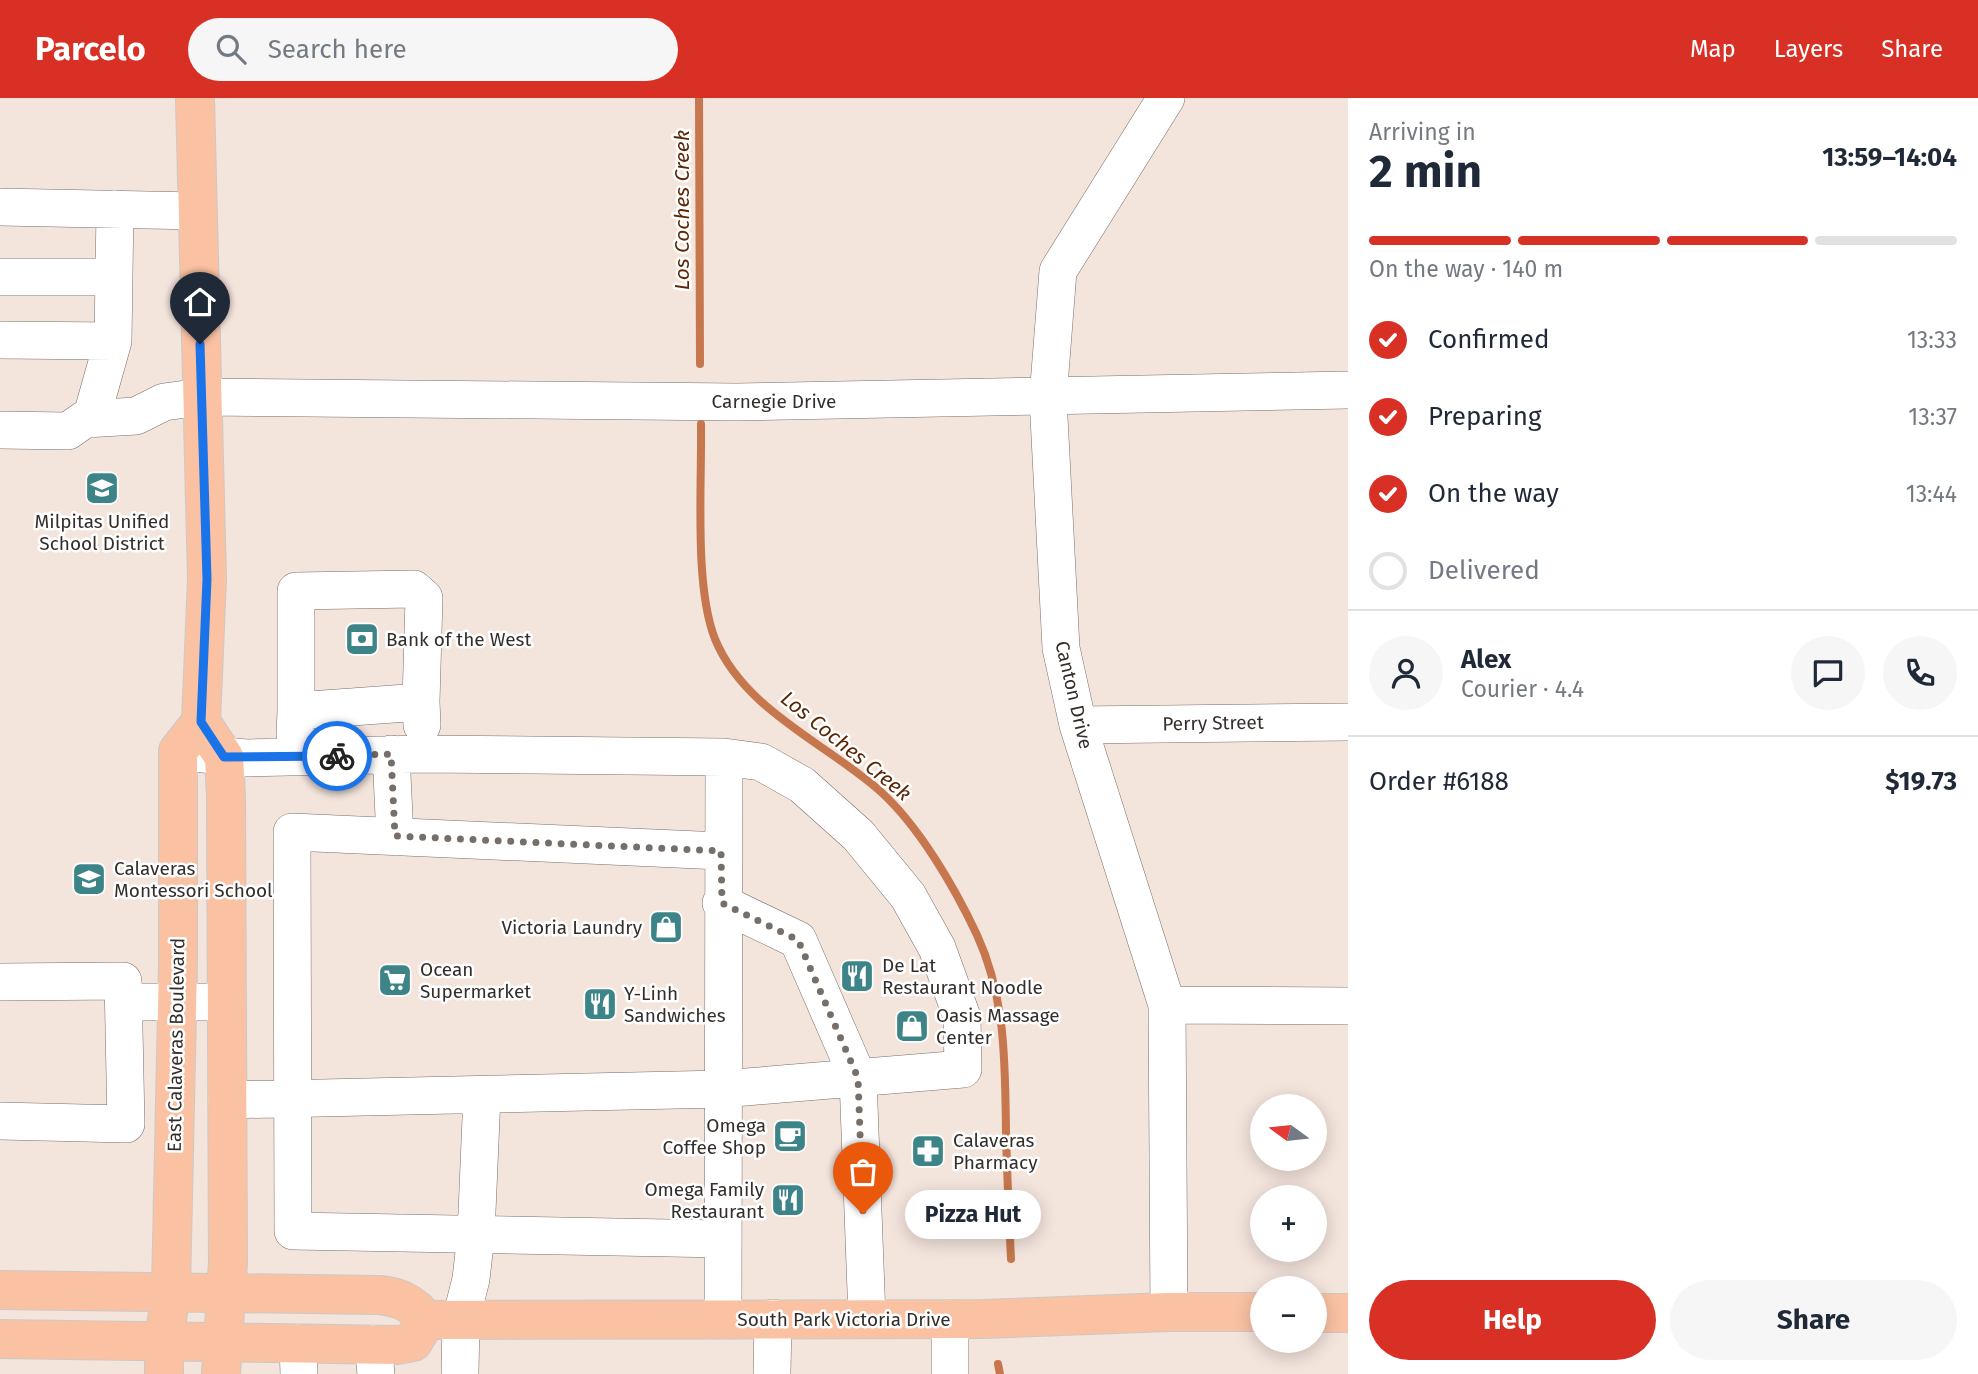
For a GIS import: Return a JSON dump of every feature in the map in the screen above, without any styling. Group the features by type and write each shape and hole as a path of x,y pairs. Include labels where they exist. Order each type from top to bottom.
{"main road":[{"name":"East Calaveras Boulevard","path":"164,1357 171,1290 176,1002 189,736 207,579 182,399 197,211 195,98"},
{"path":"189,736 224,757 227,1100 226,1291 222,1358"},
{"path":"0,1290 171,1290 400,1297 444,1320"},
{"name":"South Park Victoria Drive","path":"444,1320 950,1319 1250,1312"},
{"path":"1327,1313 1348,1313"},
{"path":"0,1339 164,1357 374,1359 398,1345 413,1342 444,1320"}],"street":[{"name":"Canton Drive","path":"1166,98 1058,271 1048,398 1061,648 1079,725 1167,1005 1169,1312"},
{"path":"0,207 197,211"},
{"path":"88,419 110,355 115,209"},
{"path":"0,276 114,277"},
{"path":"0,340 110,355"},
{"path":"110,355 132,390 182,399"},
{"name":"Carnegie Drive","path":"182,399 737,402 1048,398 1348,390"},
{"path":"0,430 68,431 88,419 136,416 182,399"},
{"path":"0,406 70,407 88,419"},
{"path":"294,756 296,591 414,589 421,593 424,598 421,702 407,754 395,836"},
{"path":"296,711 421,702"},
{"name":"Perry Street","path":"1079,725 1348,722"},
{"path":"224,757 407,754 724,758 761,762 802,785 858,835 908,896 937,948 962,1017 963,1069 722,1089 227,1100"},
{"path":"723,1319 721,851 724,758"},
{"path":"721,851 292,832 292,1100 293,1231 723,1239"},
{"path":"722,903 798,940 858,1078 867,1318"},
{"path":"0,982 123,981 127,1124 0,1121"},
{"path":"124,1002 227,1002"},
{"path":"1167,1005 1348,1006"},
{"path":"125,1057 175,1059"},
{"path":"460,1374 444,1320 471,1279 476,1235 482,1095"},
{"path":"772,1374 773,1318"},
{"path":"950,1319 950,1374"}],"waterway":[{"name":"Los Coches Creek","path":"699,98 700,364"},
{"name":"Los Coches Creek","path":"701,424 700,534 704,591 715,639 728,664 745,686 766,706 880,791 909,822 947,878 987,959 999,1007 1004,1056 1011,1259"},
{"name":"Los Coches Creek","path":"998,1364 1000,1374"}],"way so far":[{"path":"337,756 391,754 395,836 721,851 722,903 798,940 858,1078 863,1214"}],"place":[{"name":"Milpitas Unified School District","path":"102,488"},
{"name":"Bank of the West","path":"362,639"},
{"name":"Calaveras Montessori School","path":"89,879"},
{"name":"Victoria Laundry","path":"666,927"},
{"name":"De Lat Restaurant Noodle","path":"857,976"},
{"name":"Ocean Supermarket","path":"395,980"},
{"name":"Y-Linh Sandwiches","path":"600,1004"},
{"name":"Oasis Massage Center","path":"912,1026"},
{"name":"Omega Coffee Shop","path":"790,1136"},
{"name":"Calaveras Pharmacy","path":"928,1151"},
{"name":"Omega Family Restaurant","path":"788,1200"},
{"name":"Pizza Hut","path":"863,1214"}],"route":[{"path":"200,344 207,579 201,722 224,757 337,756"}]}
